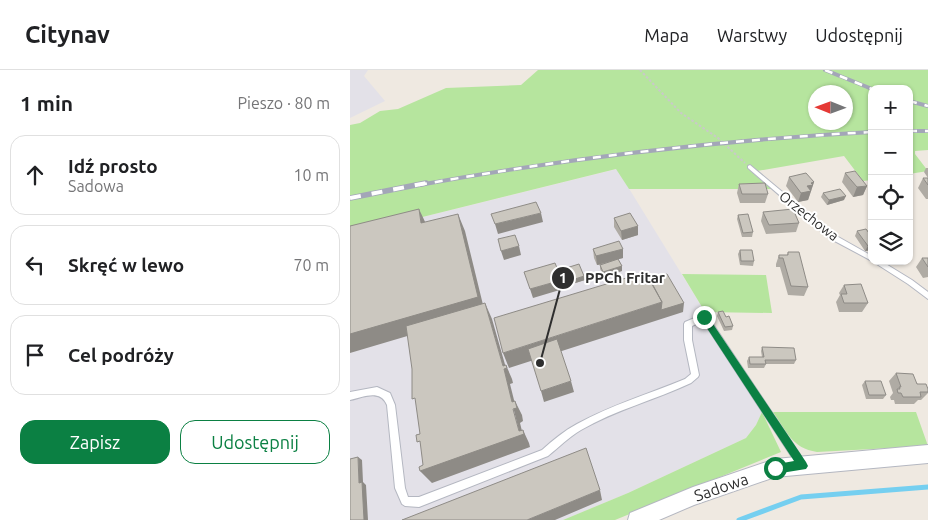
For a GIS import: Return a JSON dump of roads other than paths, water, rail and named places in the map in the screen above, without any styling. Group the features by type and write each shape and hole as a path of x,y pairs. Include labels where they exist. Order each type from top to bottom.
{"street":[{"name":"Sadowa","path":"637,520 693,496 775,468 928,454"}],"lane":[{"name":"Orzechowa","path":"750,167 830,236 868,257"},
{"name":"Orzechowa","path":"881,265 910,282 928,296"},
{"path":"350,396 377,391 387,396 390,405 400,488 404,500 419,502 546,454 560,439 584,423 688,381 695,375 688,340 688,324 704,317 803,466"}],"waterway":[{"path":"739,520 801,497 928,487"}],"railway":[{"path":"825,70 868,87"},
{"path":"913,102 928,106"},
{"path":"913,131 928,131"},
{"path":"419,185 532,166 645,151 815,135 868,132"},
{"path":"350,198 426,183"}],"place":[{"name":"PPCh Fritar","path":"540,363"}]}
